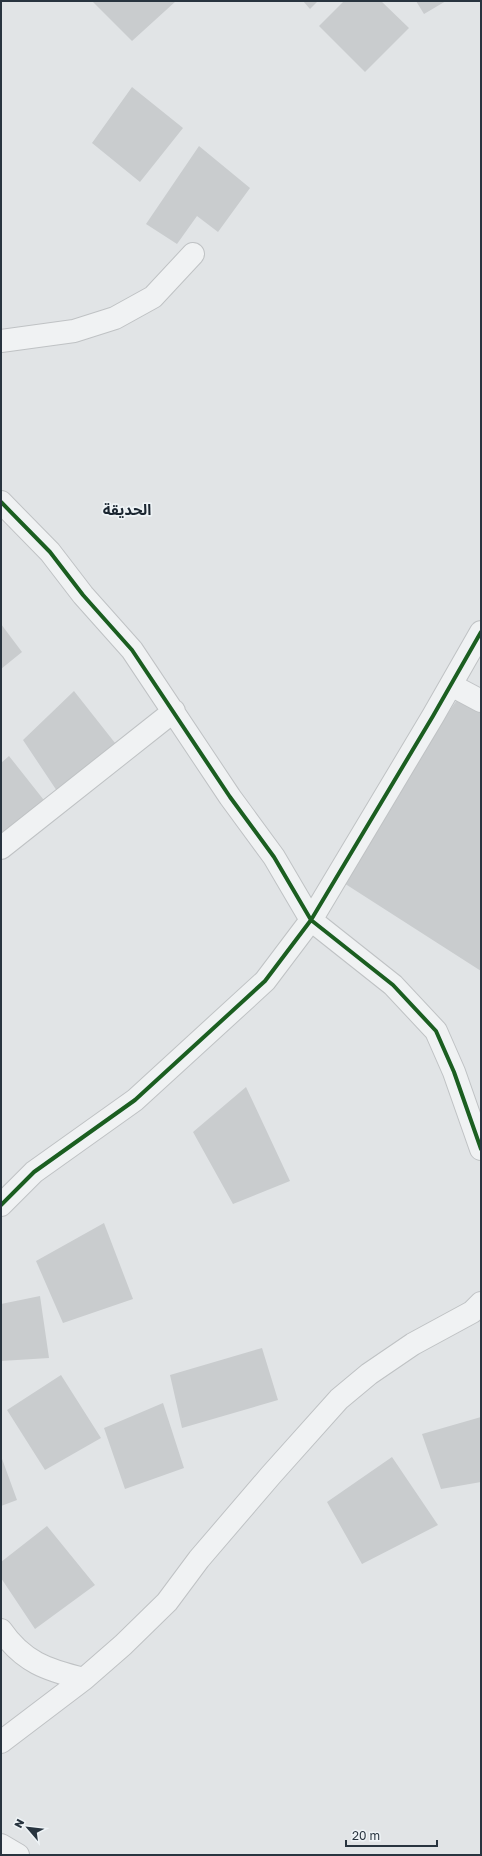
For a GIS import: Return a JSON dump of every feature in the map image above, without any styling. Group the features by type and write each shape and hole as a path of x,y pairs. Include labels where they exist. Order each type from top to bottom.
{"street":[{"path":"1,341 74,331 115,318 153,297 192,254"},
{"path":"1,502 50,552 84,595 132,650 230,797 274,857 311,920 393,985 436,1031 454,1072 481,1149"},
{"path":"1,1205 34,1172 135,1100 265,981 311,920 481,632"},
{"path":"451,685 481,701"},
{"path":"1,848 174,711"},
{"path":"1,1742 84,1679 123,1645 167,1602 200,1559 271,1475 339,1399 369,1374 412,1344 472,1312 481,1303"},
{"path":"1,1630 16,1648 44,1668 84,1679"},
{"path":"1,1845 18,1855"}],"building":[{"path":"92,1 176,1 132,41"},
{"path":"303,1 318,1 310,9"},
{"path":"344,1 381,1 409,28 365,72 319,26"},
{"path":"416,1 446,1 424,14"},
{"path":"132,87 183,128 140,182 92,143"},
{"path":"199,146 250,188 218,232 197,216 177,244 146,224"},
{"path":"1,624 22,652 1,669"},
{"path":"74,691 119,748 59,794 23,740"},
{"path":"463,691 481,701 481,971 336,878"},
{"path":"9,756 47,804 1,839 1,763"},
{"path":"246,1087 290,1181 233,1204 193,1132"},
{"path":"104,1223 133,1299 63,1323 36,1261"},
{"path":"40,1296 49,1358 1,1361 1,1304"},
{"path":"262,1348 278,1400 182,1428 170,1375"},
{"path":"61,1375 101,1438 45,1470 7,1410"},
{"path":"163,1403 184,1468 125,1489 104,1428"},
{"path":"481,1417 481,1482 441,1489 422,1434"},
{"path":"1,1456 17,1500 1,1506"},
{"path":"392,1457 438,1525 362,1564 327,1502"},
{"path":"47,1526 95,1585 35,1629 1,1578 1,1562"}],"cycle path":[{"path":"1,502 50,552 83,595 132,650 230,797 274,857 311,920 393,985 436,1031 454,1072 481,1149"},
{"path":"1,1205 34,1172 135,1100 265,981 311,920 433,716 481,632"}],"district":[{"name":"الحديقة","path":"127,510"}]}
